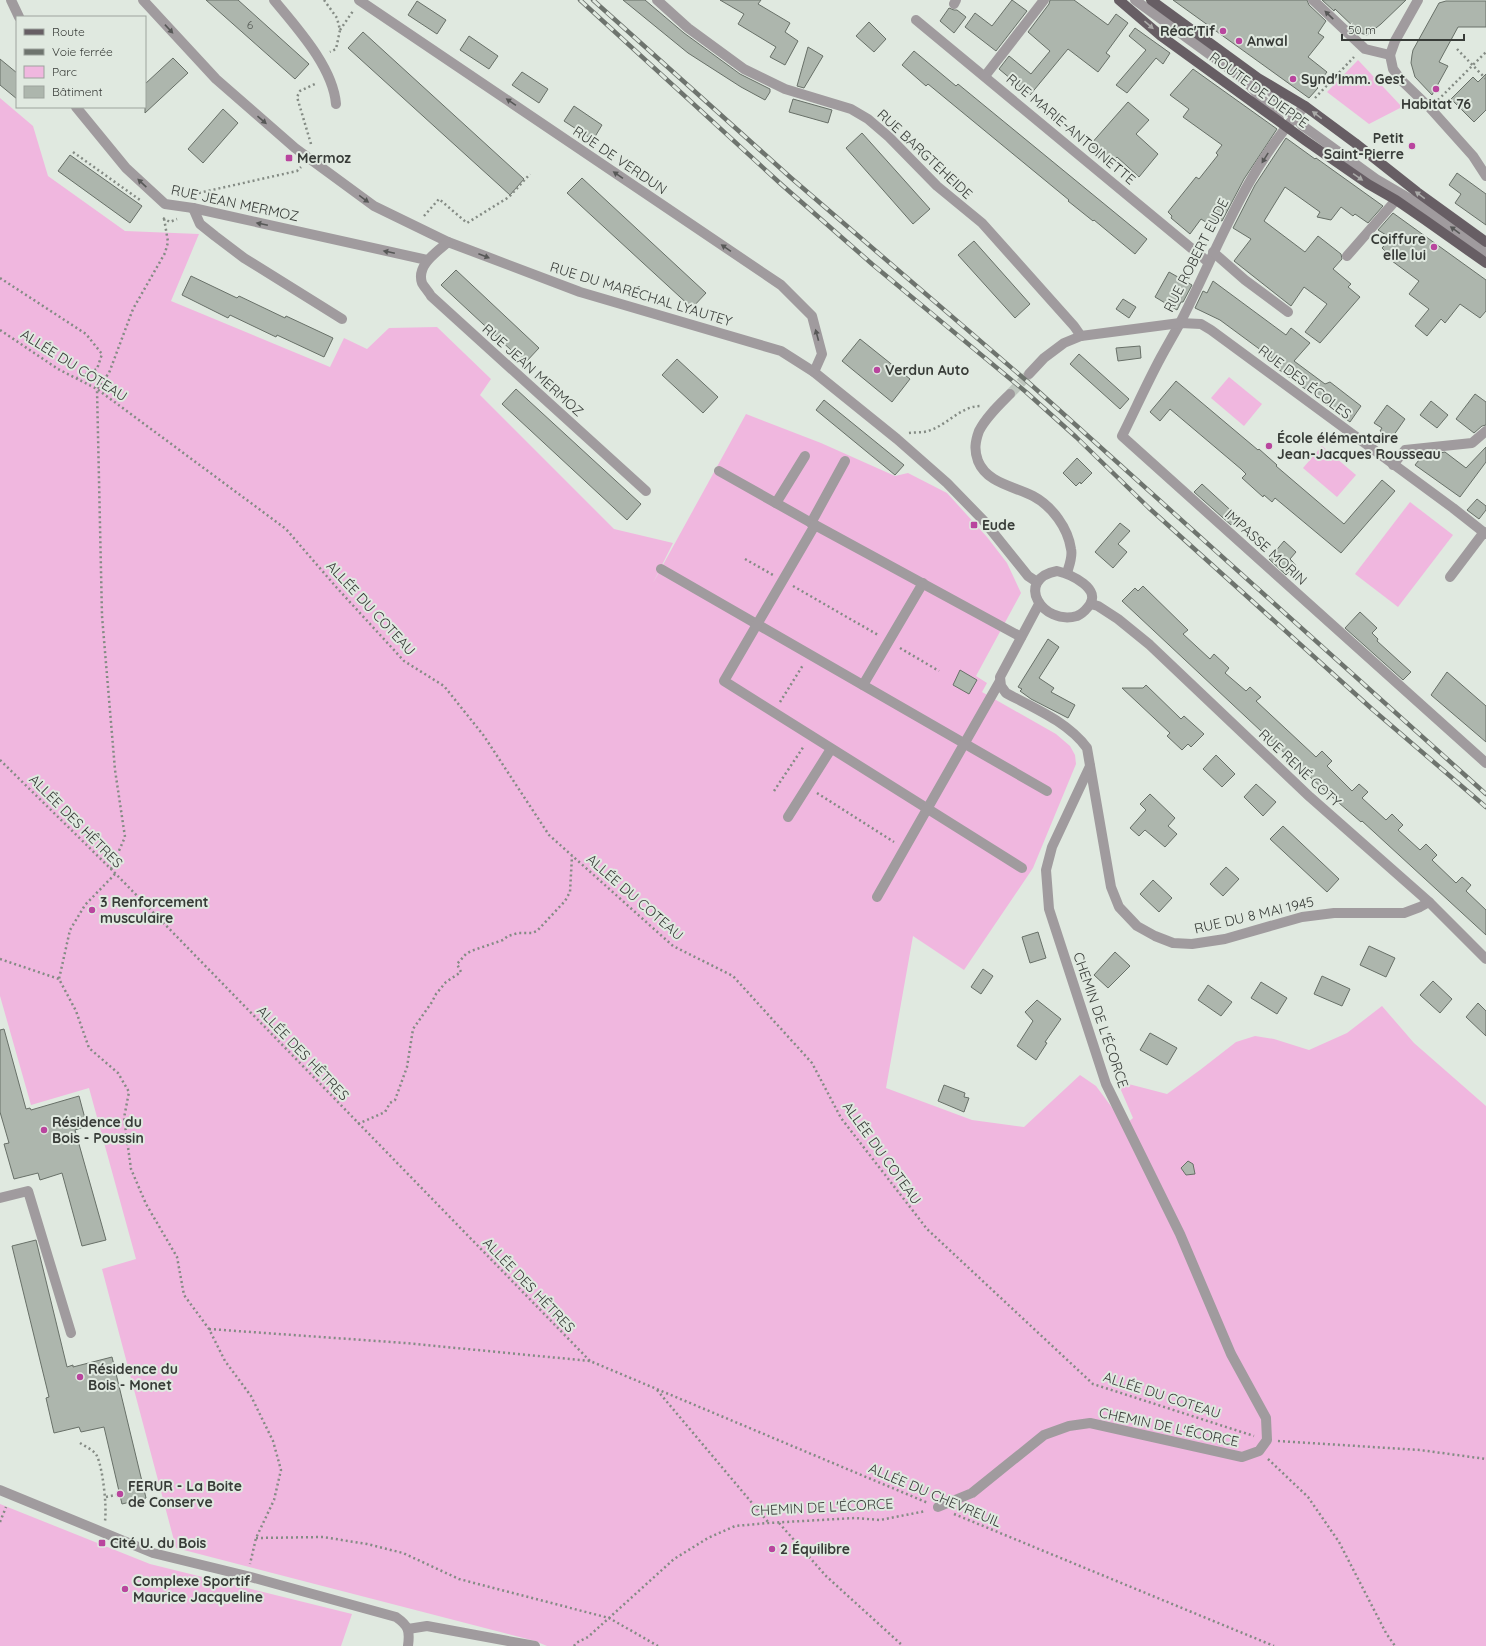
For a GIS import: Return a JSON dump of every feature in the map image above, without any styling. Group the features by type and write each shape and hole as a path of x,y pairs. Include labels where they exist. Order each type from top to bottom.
{"main road":[{"name":"ROUTE DE DIEPPE","path":"1119,0 1161,36 1197,63 1368,184 1396,200 1486,263"},
{"name":"ROUTE DE DIEPPE","path":"1151,0 1258,78 1305,106 1417,192 1486,242"}],"street":[{"path":"11,0 19,16"},
{"name":"RUE DU MARÉCHAL LYAUTEY","path":"143,0 216,79 309,159 374,206 448,242 580,292 781,351 814,372 897,439 947,483 983,520 1028,576 1038,582"},
{"path":"274,0 296,27 317,57 329,78 336,104"},
{"name":"RUE DE VERDUN","path":"359,0 781,285 812,316 822,354 814,372"},
{"name":"RUE BARGTEHEIDE","path":"657,0 688,28 744,69 785,89 851,109 868,119 889,137 937,186 982,223 1074,326 1081,336"},
{"path":"985,76 1044,0"},
{"path":"1135,0 1246,81 1284,124"},
{"path":"1313,0 1365,50 1390,55"},
{"path":"1418,0 1395,41 1390,55 1393,69 1401,80 1430,108 1473,156 1486,176"},
{"name":"RUE MARIE-ANTOINETTE","path":"916,20 1208,262"},
{"path":"1258,78 1295,117 1317,136 1376,179 1417,203 1486,253"},
{"name":"RUE ROBERT EUDE","path":"1029,374 1044,358 1064,343 1081,336 1180,323 1208,262 1244,192 1280,134 1284,124 1295,117 1305,106"},
{"name":"RUE JEAN MERMOZ","path":"77,108 126,168 165,204 427,260 422,272 422,283 432,296 646,491"},
{"path":"1347,256 1396,200"},
{"path":"188,208 200,224 244,258 342,319"},
{"path":"427,260 448,242"},
{"path":"1213,252 1245,280 1288,312"},
{"name":"RUE DES ÉCOLES","path":"1180,323 1200,324 1212,330 1485,533"},
{"name":"IMPASSE MORIN","path":"1180,323 1161,356 1122,436 1486,763"},
{"path":"1010,394 991,414 980,430 974,450 985,473 994,480 1034,497 1055,514 1065,529 1072,550 1067,573"},
{"path":"1393,465 1404,450 1472,443 1486,431"},
{"path":"776,503 805,456"},
{"path":"845,462 783,580 724,681 1022,868"},
{"path":"719,471 1021,637"},
{"path":"1450,577 1485,533"},
{"path":"661,569 1047,791"},
{"path":"1057,571 1067,573 1083,582 1089,589 1092,595 1091,604 1082,614 1073,617 1061,618 1049,613 1039,604 1035,595 1035,586 1042,576 1050,572 1057,571"},
{"path":"863,685 923,584"},
{"path":"877,897 1000,681 1000,677 1039,604"},
{"name":"RUE RENÉ COTY","path":"1091,604 1098,606 1118,619 1150,645 1310,797 1429,902 1486,959"},
{"path":"1000,681 1001,686 1006,693 1058,722 1079,737 1087,748 1090,766"},
{"path":"788,817 831,749"},
{"name":"RUE DU 8 MAI 1945","path":"1090,766 1110,887 1120,907 1132,921 1137,926 1155,936 1173,943 1192,944 1225,938 1302,917 1334,913 1404,912 1420,907 1429,902"},
{"name":"CHEMIN DE L'ÉCORCE","path":"1090,766 1052,847 1046,870 1049,909 1106,1084 1180,1234 1231,1354 1266,1418 1267,1440"},
{"path":"0,1198 28,1191 71,1333"},
{"name":"CHEMIN DE L'ÉCORCE","path":"938,1507 972,1493 1044,1435 1069,1426 1090,1423 1242,1457 1259,1451"},
{"path":"1259,1451 1267,1440"},
{"path":"0,1490 153,1553 247,1576 396,1617 404,1622 408,1629 408,1646"},
{"path":"408,1629 427,1626 535,1646"}],"path":[{"path":"324,0 337,18 340,30"},
{"path":"317,57 336,49 340,30 359,0"},
{"path":"1457,49 1486,79"},
{"path":"1305,106 1314,100 1354,56 1365,50"},
{"path":"1430,108 1486,52"},
{"path":"188,208 190,195 298,171 309,159 311,141 297,97 300,91 329,78"},
{"path":"415,226 439,199 467,223 509,197 530,174"},
{"path":"111,869 125,838 115,770 102,616 98,389 109,373 133,310 165,253 168,242 164,218"},
{"path":"0,278 86,334 102,354 97,369 76,378"},
{"name":"ALLÉE DU COTEAU","path":"0,330 58,369 98,389 286,529 337,588 404,661 444,686 484,736 549,835 674,946 733,976 812,1063 841,1118 927,1230 1093,1384 1267,1440 1420,1450 1486,1459"},
{"path":"897,439 910,432 927,431 972,406 982,406 991,414"},
{"path":"745,559 940,671"},
{"path":"774,712 809,654"},
{"path":"774,791 810,735"},
{"name":"ALLÉE DES HÊTRES","path":"0,760 111,869 114,874 590,1361"},
{"path":"807,787 905,848"},
{"path":"358,1124 385,1112 390,1103 395,1100 407,1067 413,1029 436,994 446,982 461,972 457,964 461,959 471,951 503,940 508,936 518,933 532,934 537,931 565,901 570,892 572,856"},
{"path":"114,874 86,905 70,930 59,979 76,1011 89,1048 118,1072 129,1092 124,1118 131,1170 146,1204 178,1257 184,1295 209,1329 225,1361 251,1396 274,1440 281,1470 274,1500 256,1538 247,1576"},
{"path":"0,959 59,979"},
{"path":"209,1329 405,1343 590,1361"},
{"name":"ALLÉE DU CHEVREUIL","path":"590,1361 1274,1646"},
{"path":"657,1389 768,1523"},
{"path":"80,1443 96,1455 106,1497 106,1513"},
{"path":"1259,1451 1308,1497 1339,1542 1386,1633 1395,1646"},
{"path":"106,1497 120,1494"},
{"path":"0,1522 6,1507"},
{"name":"CHEMIN DE L'ÉCORCE","path":"574,1646 576,1643 588,1637 674,1559 708,1538 735,1526 855,1518 880,1520 917,1513 938,1507"},
{"path":"779,1523 826,1576 903,1646"},
{"path":"256,1538 323,1537 367,1544 403,1553 459,1579 609,1618 658,1646"}],"green space":[{"path":"1358,60 1402,107 1369,124 1327,92"},
{"path":"0,98 33,126 48,176 125,231 199,234 171,301 330,367 344,338 367,349 389,328 437,327 491,379 480,395 614,529 673,543 653,583 746,414 821,443 895,476 908,473 947,493 987,537 1007,563 1021,593 976,676 987,683 982,692 1056,734 1070,746 1075,755 1076,764 1033,868 964,970 913,936 886,1088 972,1120 1024,1127 1080,1075 1096,1086 1125,1125 1133,1118 1117,1081 1167,1094 1236,1042 1255,1036 1274,1039 1309,1050 1347,1033 1382,1006 1414,1043 1486,1106 1486,1646 547,1646 535,1641 176,1548 102,1269 136,1259 89,1088 31,1105 0,996"},
{"path":"1229,377 1262,404 1244,426 1211,398"},
{"path":"1322,446 1356,475 1337,497 1303,468"},
{"path":"1410,502 1453,535 1398,607 1355,574"},
{"name":"Complexe Sportif Maurice Jacqueline","path":"0,1504 150,1564 352,1614 341,1646 0,1646"}],"building":[{"path":"206,0 238,0 309,64 295,79"},
{"path":"623,0 645,0 684,33 740,74 770,89 770,92 765,100 741,87 688,53"},
{"path":"720,0 761,0 758,4 790,23 785,32 798,41 785,65 770,57 776,47 738,24 744,14"},
{"path":"1012,0 1027,11 996,51 965,27 975,13 992,26"},
{"path":"1050,0 1074,0 1108,25 1116,14 1128,23 1106,53 1110,56 1098,72 1068,49 1030,95 999,69 1009,56 1031,74 1050,51 1028,32 1049,4"},
{"path":"1173,0 1307,0 1309,5 1326,21 1318,33 1324,37 1308,57 1327,72 1316,86 1318,88 1309,98"},
{"path":"1322,0 1406,0 1367,35 1360,33 1335,9 1334,11"},
{"path":"417,1 446,20 437,34 408,15"},
{"path":"1446,1 1486,1 1486,27 1458,27 1439,62 1448,66 1432,95 1415,77 1411,63 1412,55 1413,50 1439,3"},
{"path":"949,8 957,10 966,17 954,33 940,21"},
{"path":"869,22 886,39 874,52 856,36"},
{"path":"1135,28 1170,53 1163,64 1156,58 1127,93 1116,85 1146,50 1129,36"},
{"path":"363,32 524,179 510,195 348,48"},
{"path":"469,36 498,56 489,69 460,50"},
{"path":"808,47 823,56 804,88 797,86"},
{"path":"914,51 956,86 958,84 1147,239 1135,254 1094,220 1093,221 1068,201 1069,200 928,84 926,86 902,65"},
{"path":"173,58 188,73 145,113 146,83"},
{"path":"0,59 16,72 16,98 0,85"},
{"path":"1193,69 1277,129 1244,179 1222,221 1217,219 1212,226 1201,219 1190,234 1171,218 1172,216 1168,212 1196,177 1199,179 1218,155 1216,153 1222,145 1183,117 1189,109 1170,95"},
{"path":"522,72 548,89 539,103 512,85"},
{"path":"1486,74 1486,110 1474,122 1451,99 1473,77 1478,82"},
{"path":"793,99 832,110 828,123 789,112"},
{"path":"1128,102 1149,120 1136,134 1158,154 1139,177 1117,157 1111,163 1090,145"},
{"path":"574,106 602,125 593,140 564,121"},
{"path":"223,109 238,123 203,163 188,149"},
{"path":"862,133 930,209 913,224 846,148"},
{"path":"1286,138 1383,206 1368,223 1355,214 1353,216 1341,207 1331,220 1317,217 1320,212 1285,187 1264,221 1305,252 1318,236 1341,254 1342,259 1333,269 1351,284 1348,287 1360,297 1320,343 1305,332 1327,304 1304,287 1291,306 1234,261 1251,239 1233,228 1255,185"},
{"path":"70,155 142,206 130,223 58,171"},
{"path":"1457,173 1486,194 1486,225 1455,203 1461,194 1449,185"},
{"path":"582,178 706,293 692,308 567,193"},
{"path":"1393,213 1486,280 1486,311 1480,318 1460,304 1445,323 1441,319 1427,336 1415,326 1429,309 1409,294 1419,281 1388,258 1390,256 1382,248 1391,238 1378,230"},
{"path":"974,241 1030,304 1015,318 958,255"},
{"path":"456,270 539,348 525,363 441,285"},
{"path":"1169,272 1192,285 1177,310 1155,297"},
{"path":"191,276 237,298 239,296 285,318 286,316 333,338 324,357 277,335 276,337 230,315 228,318 182,295"},
{"path":"1213,281 1286,335 1291,328 1310,343 1294,361 1325,384 1330,382 1361,406 1350,422 1274,366 1277,362 1220,320 1195,308 1203,291 1207,293"},
{"path":"1123,299 1136,307 1129,318 1116,309"},
{"path":"860,339 910,379 892,402 842,361"},
{"path":"1140,346 1141,358 1118,361 1116,348"},
{"path":"1079,354 1129,399 1120,409 1070,364"},
{"path":"677,359 718,397 703,413 662,375"},
{"path":"1176,381 1258,450 1259,449 1277,465 1276,466 1344,524 1382,480 1395,491 1341,553 1275,498 1272,502 1264,495 1263,497 1242,478 1246,474 1241,469 1170,409 1160,421 1150,412"},
{"path":"516,389 641,504 627,520 502,404"},
{"path":"1475,394 1486,402 1486,425 1482,426 1474,433 1456,419"},
{"path":"824,400 904,465 895,475 816,410"},
{"path":"1431,401 1448,415 1437,428 1420,415"},
{"path":"1387,405 1405,419 1391,439 1380,431 1382,428 1374,423"},
{"path":"1486,447 1486,462 1460,497 1415,465 1423,455 1427,454 1435,460 1440,453 1445,452 1466,468"},
{"path":"1077,458 1092,473 1081,484 1080,482 1076,486 1063,473"},
{"path":"1202,484 1238,517 1231,525 1194,492"},
{"path":"1477,499 1486,506 1486,510 1479,519 1467,510"},
{"path":"1120,523 1130,531 1118,544 1127,552 1113,568 1095,552"},
{"path":"1284,541 1296,552 1290,559 1296,565 1286,575 1269,559"},
{"path":"1143,586 1188,630 1183,634 1210,659 1214,654 1229,668 1225,673 1246,691 1250,687 1261,697 1256,701 1316,757 1322,751 1332,761 1327,766 1352,791 1359,784 1368,792 1362,798 1386,820 1392,814 1403,825 1398,830 1420,850 1426,844 1437,855 1432,860 1456,883 1462,877 1471,885 1466,891 1486,910 1486,935 1362,821 1361,822 1324,790 1122,601 1135,588 1138,591"},
{"path":"1360,612 1377,628 1372,633 1378,639 1377,641 1411,672 1403,680 1345,628"},
{"path":"1048,639 1059,647 1039,678 1054,688 1051,692 1075,705 1068,718 1031,699 1020,691 1022,689 1018,687"},
{"path":"960,670 977,680 969,694 953,685"},
{"path":"1447,672 1486,706 1486,742 1431,695"},
{"path":"1146,685 1181,719 1184,716 1204,734 1191,747 1188,744 1182,750 1167,736 1170,733 1122,688 1143,688"},
{"path":"1216,755 1235,774 1222,787 1203,769"},
{"path":"1256,784 1276,802 1263,816 1244,797"},
{"path":"1150,794 1175,818 1168,826 1177,834 1165,847 1145,830 1139,836 1130,828 1146,810 1140,804"},
{"path":"1283,826 1339,879 1327,892 1270,839"},
{"path":"1226,867 1239,879 1223,896 1210,884"},
{"path":"1153,880 1172,898 1159,912 1140,894"},
{"path":"1038,932 1046,958 1030,963 1022,937"},
{"path":"1369,946 1395,958 1386,977 1360,965"},
{"path":"1115,952 1130,966 1108,988 1094,975"},
{"path":"983,969 993,976 981,994 971,987"},
{"path":"1322,976 1350,989 1342,1006 1314,994"},
{"path":"1433,981 1452,999 1440,1013 1420,995"},
{"path":"1261,982 1287,998 1277,1014 1251,998"},
{"path":"1208,985 1232,1002 1221,1016 1198,1000"},
{"path":"1037,1000 1061,1019 1045,1042 1047,1043 1036,1060 1017,1046 1033,1021 1025,1012"},
{"path":"1478,1003 1486,1011 1486,1036 1466,1017"},
{"name":"Résidence du Bois - Poussin","path":"4,1029 26,1109 30,1108 31,1110 79,1096 87,1126 75,1130 106,1240 82,1246 62,1173 40,1180 38,1173 14,1179 4,1144 9,1143 0,1112 0,1030"},
{"path":"1150,1033 1177,1048 1167,1065 1140,1050"},
{"path":"944,1085 965,1093 964,1097 969,1098 964,1112 938,1101"},
{"path":"1188,1161 1193,1164 1195,1174 1186,1175 1181,1168"},
{"name":"Résidence du Bois - Monet","path":"36,1240 67,1367 73,1365 73,1367 112,1357 146,1498 122,1504 104,1427 81,1432 79,1427 54,1433 46,1398 49,1397 12,1246"}],"tunnel":[{"path":"1010,394 1029,374"}],"railway":[{"path":"580,0 782,185 872,264 1026,392 1076,437 1149,508 1372,709 1486,807"},
{"path":"593,0 790,177 1028,382 1486,794"}],"place":[{"name":"Réac'Tif","path":"1223,31"},
{"name":"Anwal","path":"1239,41"},
{"name":"Synd'Imm. Gest","path":"1293,79"},
{"name":"Habitat 76","path":"1436,89"},
{"name":"Petit Saint-Pierre","path":"1412,146"},
{"name":"Mermoz","path":"289,158"},
{"name":"Coiffure elle lui","path":"1434,247"},
{"name":"Verdun Auto","path":"877,370"},
{"name":"École élémentaire Jean-Jacques Rousseau","path":"1269,446"},
{"name":"Eude","path":"974,525"},
{"name":"3 Renforcement musculaire","path":"92,910"},
{"name":"Résidence du Bois - Poussin","path":"44,1130"},
{"name":"Résidence du Bois - Monet","path":"80,1377"},
{"name":"FERUR - La Boite de Conserve","path":"120,1494"},
{"name":"Cité U. du Bois","path":"102,1543"},
{"name":"2 Équilibre","path":"772,1549"},
{"name":"Complexe Sportif Maurice Jacqueline","path":"125,1589"}]}
